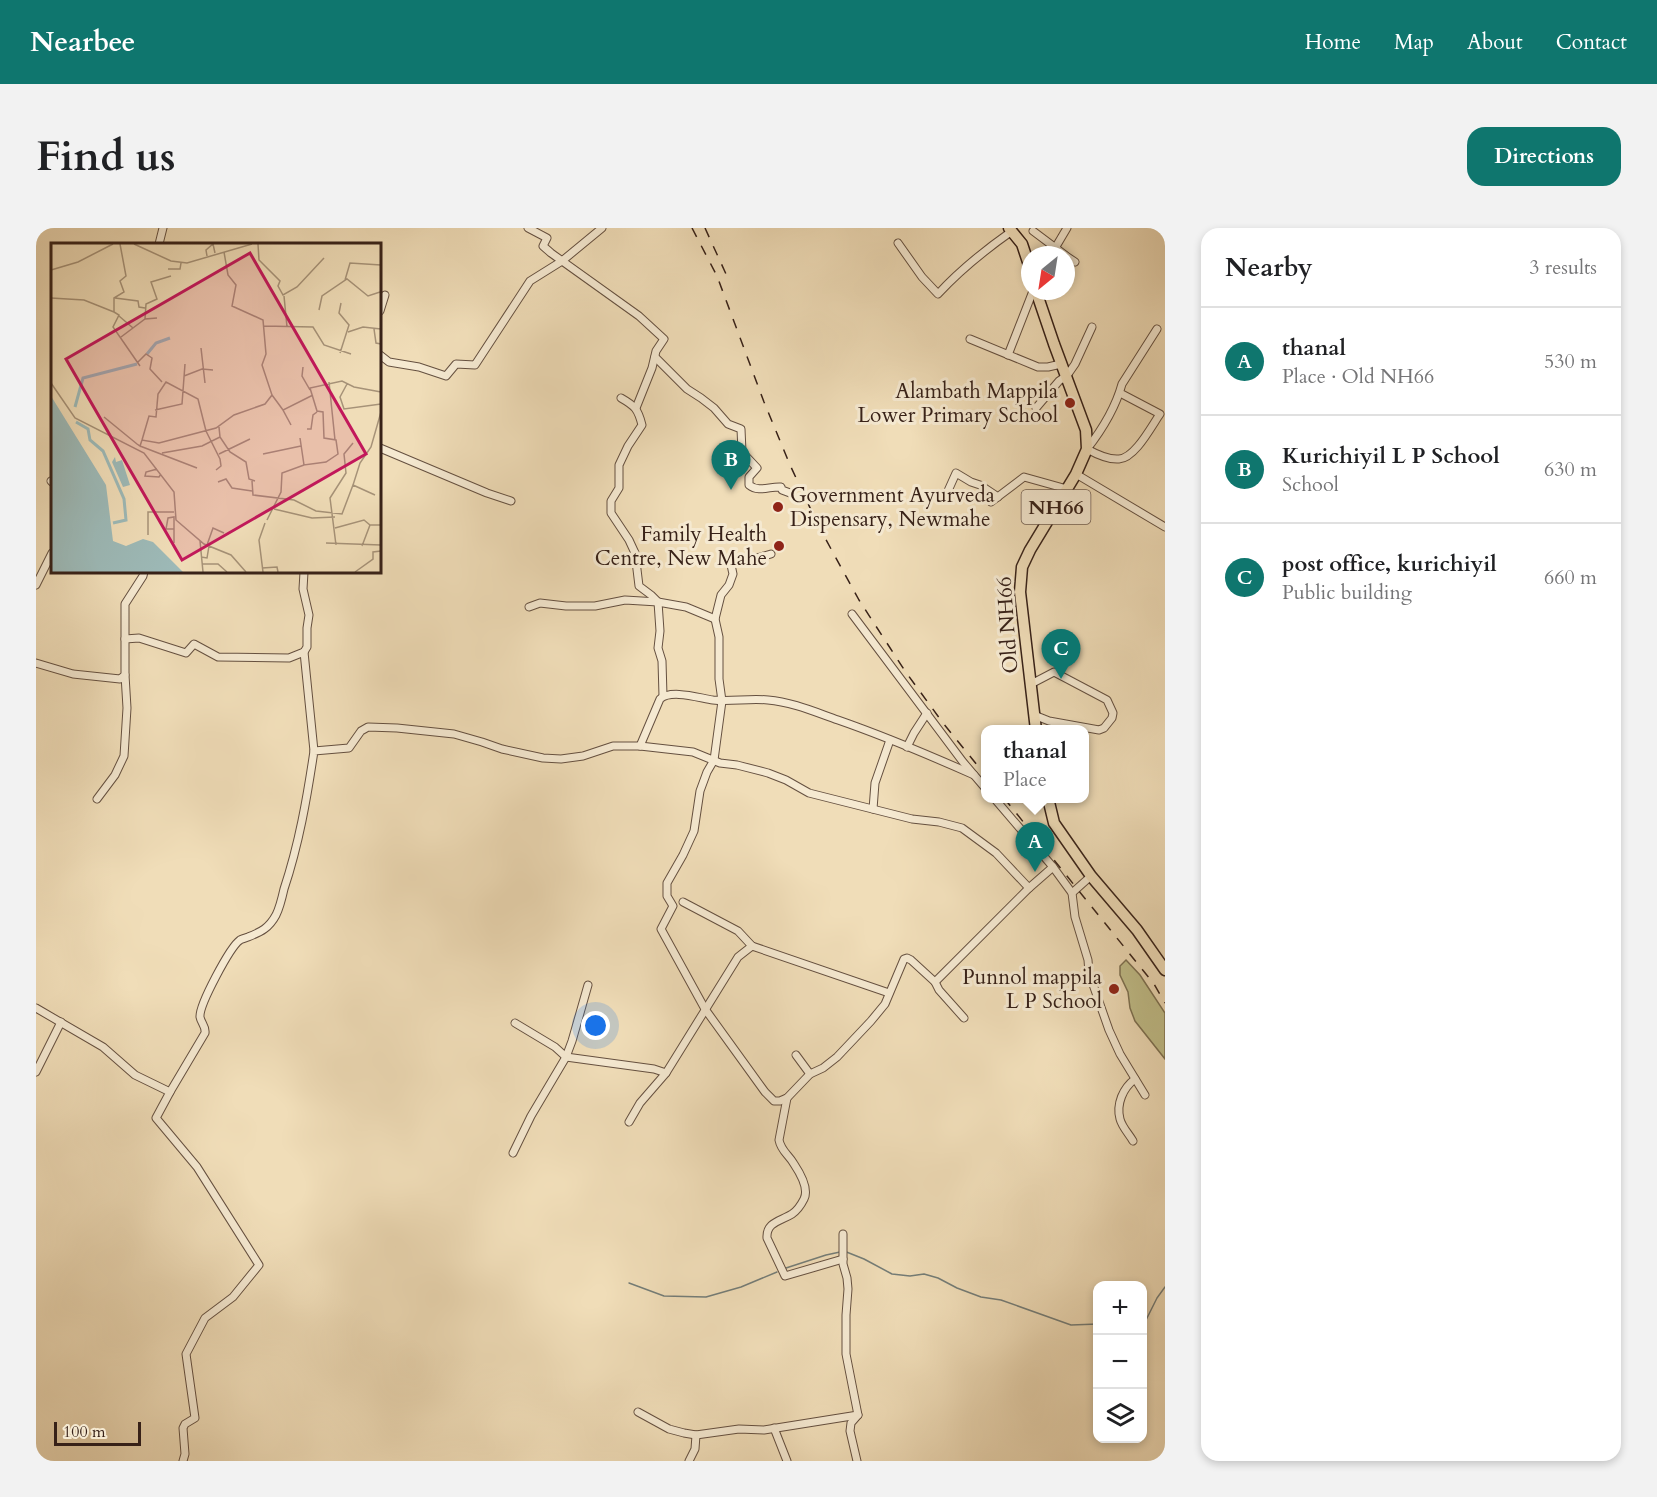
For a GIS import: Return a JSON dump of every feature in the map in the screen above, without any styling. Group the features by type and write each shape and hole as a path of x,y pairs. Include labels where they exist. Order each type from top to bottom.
{"main road":[{"path":"1011,229 1024,246"},
{"path":"1037,300 1086,430 1087,449"},
{"name":"Old NH66","path":"1035,725 1020,592 1022,567 1076,474 1087,449"},
{"path":"1049,803 1054,823 1091,876 1137,930 1165,970"}],"street":[{"path":"159,243 163,228"},
{"path":"528,228 547,238 543,246 639,316 664,339 656,351 652,368 636,408"},
{"path":"381,356 389,362 419,366 446,376 456,364 475,365 530,281 562,261 602,228"},
{"path":"1057,246 1067,228"},
{"path":"898,243 922,277 938,294 957,273 1011,229"},
{"path":"1034,231 1048,246"},
{"path":"381,307 385,295"},
{"path":"1008,355 1030,300"},
{"path":"1036,408 1075,364 1092,327"},
{"path":"1120,393 1160,414 1134,451 1126,457 1110,459 1087,449 1104,424 1120,393 1122,384 1157,329"},
{"path":"970,339 1038,367 1062,364"},
{"path":"655,357 687,389 714,408 728,424 741,429 742,452 757,468 749,477 749,485 759,489 781,487 782,490 790,493"},
{"path":"621,398 636,408 642,425 619,465 619,488 611,501 611,513 635,553 639,586 658,602 660,632 658,648 662,661 663,696 640,746"},
{"path":"381,448 511,501"},
{"path":"947,494 956,473 998,497"},
{"path":"1076,474 1165,527"},
{"path":"991,502 1024,477 1067,489"},
{"path":"771,554 736,560 731,565 733,574 729,585 721,595 715,620 719,637 719,679 722,701 714,760 699,791 693,831 667,883 666,896 673,906 661,929 705,1009 774,1101 786,1098 810,1074 823,1068 852,1042 885,1004 904,959 907,958 935,982 939,990 964,1018"},
{"path":"36,585 51,555"},
{"path":"97,799 115,775 124,756 127,708 125,603 144,573"},
{"path":"183,1461 185,1454 183,1428 195,1418 186,1354 205,1318 233,1297 259,1264 196,1167 156,1118 205,1033 206,1027 200,1017 207,993 230,952 240,940 262,932 277,914 293,862 306,805 314,751 304,652 307,647 309,615 303,589 304,573"},
{"path":"529,607 540,603 595,606 625,600 658,602 686,606 715,620"},
{"path":"852,614 981,783"},
{"path":"125,639 139,638 186,653 194,644 218,657 227,658 289,658 304,652"},
{"path":"36,663 74,674 120,679 125,675"},
{"path":"1031,684 1054,672 1107,700 1113,713 1112,718 1104,728 1099,730 1089,728"},
{"path":"663,696 685,695 722,701 769,700 802,707 974,775"},
{"path":"907,747 927,713"},
{"path":"1034,715 1049,721 1071,725"},
{"path":"314,751 349,748 361,731 368,727 454,734 513,752 543,758 561,759 583,756 613,747 640,746 693,752 720,763 768,773 809,793 912,819 939,822 962,828 996,853 1029,888"},
{"path":"873,809 875,783 890,740"},
{"path":"998,803 1072,893 1075,917 1109,1030 1145,1095"},
{"path":"935,982 1053,867"},
{"path":"1072,893 1091,876"},
{"path":"683,902 738,931 752,946 889,993"},
{"path":"629,1122 640,1103 666,1073 738,957 752,946"},
{"path":"513,1153 531,1116 566,1057 573,1041 588,985"},
{"path":"36,1008 104,1047 135,1075 170,1092"},
{"path":"36,1072 61,1022"},
{"path":"515,1023 555,1047 566,1057 654,1069 666,1073"},
{"path":"796,1055 810,1074"},
{"path":"1133,1141 1119,1117 1119,1103 1124,1090 1135,1079"},
{"path":"786,1098 778,1140 780,1147 794,1163 806,1188 806,1195 794,1214 769,1226 766,1231 767,1238 785,1276 843,1254"},
{"path":"843,1234 843,1254 848,1289 846,1354 858,1415"},
{"path":"638,1412 669,1429 696,1435 739,1429 774,1428 858,1415"},
{"path":"857,1461 849,1431 851,1423 858,1415"},
{"path":"774,1428 787,1461"},
{"path":"689,1461 695,1449 696,1435"}],"shaded area":[{"path":"1126,960 1140,975 1165,1013 1165,1059 1135,1021 1130,1008 1128,992 1120,975 1120,966"}],"waterway":[{"path":"844,1251 892,1274 910,1276 924,1274 981,1297 1001,1300 1071,1325 1093,1324"},
{"path":"786,1268 840,1252"},
{"path":"629,1283 664,1296 706,1297 741,1287 777,1272"},
{"path":"1147,1318 1165,1287"}],"railway":[{"path":"692,228 717,276 764,402 819,527 859,600 905,671 981,770"},
{"path":"705,228 726,274"},
{"path":"1008,803 1154,984 1165,1003"}],"place":[{"name":"Alambath Mappila Lower Primary School","path":"1070,403"},
{"name":"Kurichiyil L P School","path":"731,490"},
{"name":"Government Ayurveda Dispensary, Newmahe","path":"778,507"},
{"name":"Family Health Centre, New Mahe","path":"779,546"},
{"name":"post office, kurichiyil","path":"1061,679"},
{"name":"thanal","path":"1035,872"},
{"name":"Punnol mappila L P School","path":"1114,989"}]}
